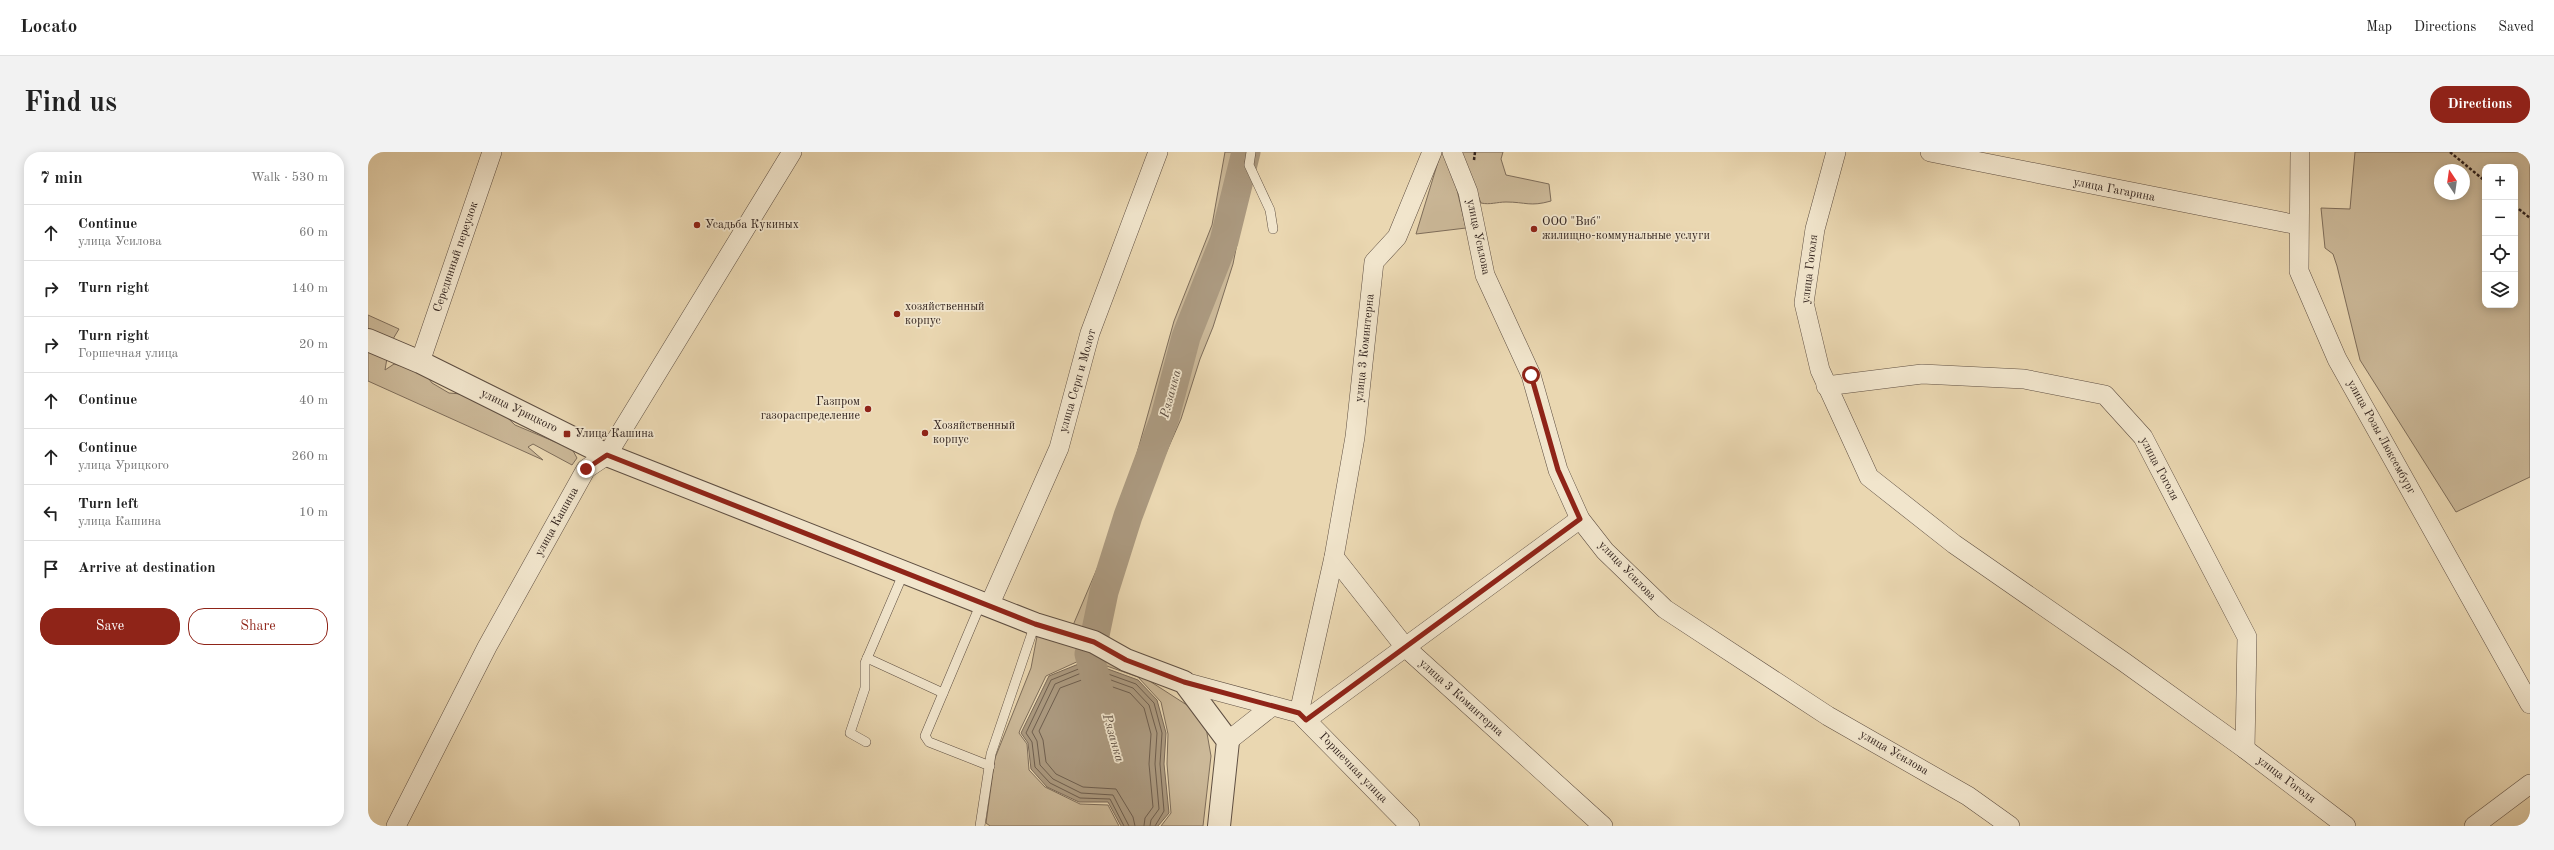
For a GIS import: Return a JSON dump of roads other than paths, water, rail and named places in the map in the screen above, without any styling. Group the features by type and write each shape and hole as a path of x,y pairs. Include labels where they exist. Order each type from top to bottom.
{"street":[{"name":"Серединный переулок","path":"420,362 492,152"},
{"name":"улица Кашина","path":"396,826 487,647 586,469 607,455 792,152"},
{"name":"улица Серп и Молот","path":"985,605 1059,448 1090,333 1158,152"},
{"name":"улица 3 Коминтерна","path":"1303,717 1334,557 1355,437 1374,262 1397,237 1432,152"},
{"name":"улица Усилова","path":"1452,152 1468,192 1485,274 1531,375 1558,470 1580,519 1605,551 1664,609 1828,716 1968,796 2010,826"},
{"name":"улица Гоголя","path":"1836,152 1815,229 1804,303 1820,370 1826,386 1869,477 1888,494 1954,544 2245,749 2346,826"},
{"name":"улица Гагарина","path":"1930,152 2298,225"},
{"name":"улица Розы Люксембург","path":"2300,152 2298,225 2299,271 2338,359 2530,704"},
{"name":"улица Урицкого","path":"368,340 420,362 607,455 985,605 1035,624 1094,642 1126,660 1184,682"},
{"name":"улица Гоголя","path":"1826,386 1922,374 2024,380 2105,395 2143,436 2247,638 2245,749"},
{"path":"1184,682 1303,717 1405,647 1580,519"},
{"name":"улица 3 Коминтерна","path":"1334,557 1405,647 1603,826"},
{"path":"1184,682 1228,741 1218,826"},
{"path":"1228,741 1271,707"},
{"name":"Горшечная улица","path":"1303,717 1410,826"},
{"path":"2474,826 2530,784"}],"lane":[{"path":"1251,152 1249,165 1270,210 1273,229"},
{"path":"866,742 850,733 865,688 865,663 904,572"},
{"path":"985,605 943,693 925,736 926,741 990,766"},
{"path":"980,826 991,754 1035,624"},
{"path":"867,658 943,693"}],"water":[{"path":"1086,661 1138,680 1157,700 1166,733 1164,764 1169,813 1158,826 1121,826 1108,802 1079,802 1047,787 1031,769 1028,743 1021,733 1049,676"}],"waterway":[{"name":"Рязанка","path":"1095,635 1104,592 1128,516 1165,417 1186,337 1224,241 1246,152"},
{"name":"Рязанка","path":"1089,654 1102,702"}],"place":[{"name":"Усадьба Кукиных","path":"697,225"},
{"name":"ООО \"Виб\" жилищно-коммунальные услуги","path":"1534,229"},
{"name":"хозяйственный корпус","path":"897,314"},
{"name":"Газпром газораспределение","path":"868,409"},
{"name":"Хозяйственный корпус","path":"925,433"},
{"name":"Улица Кашина","path":"567,434"}]}
